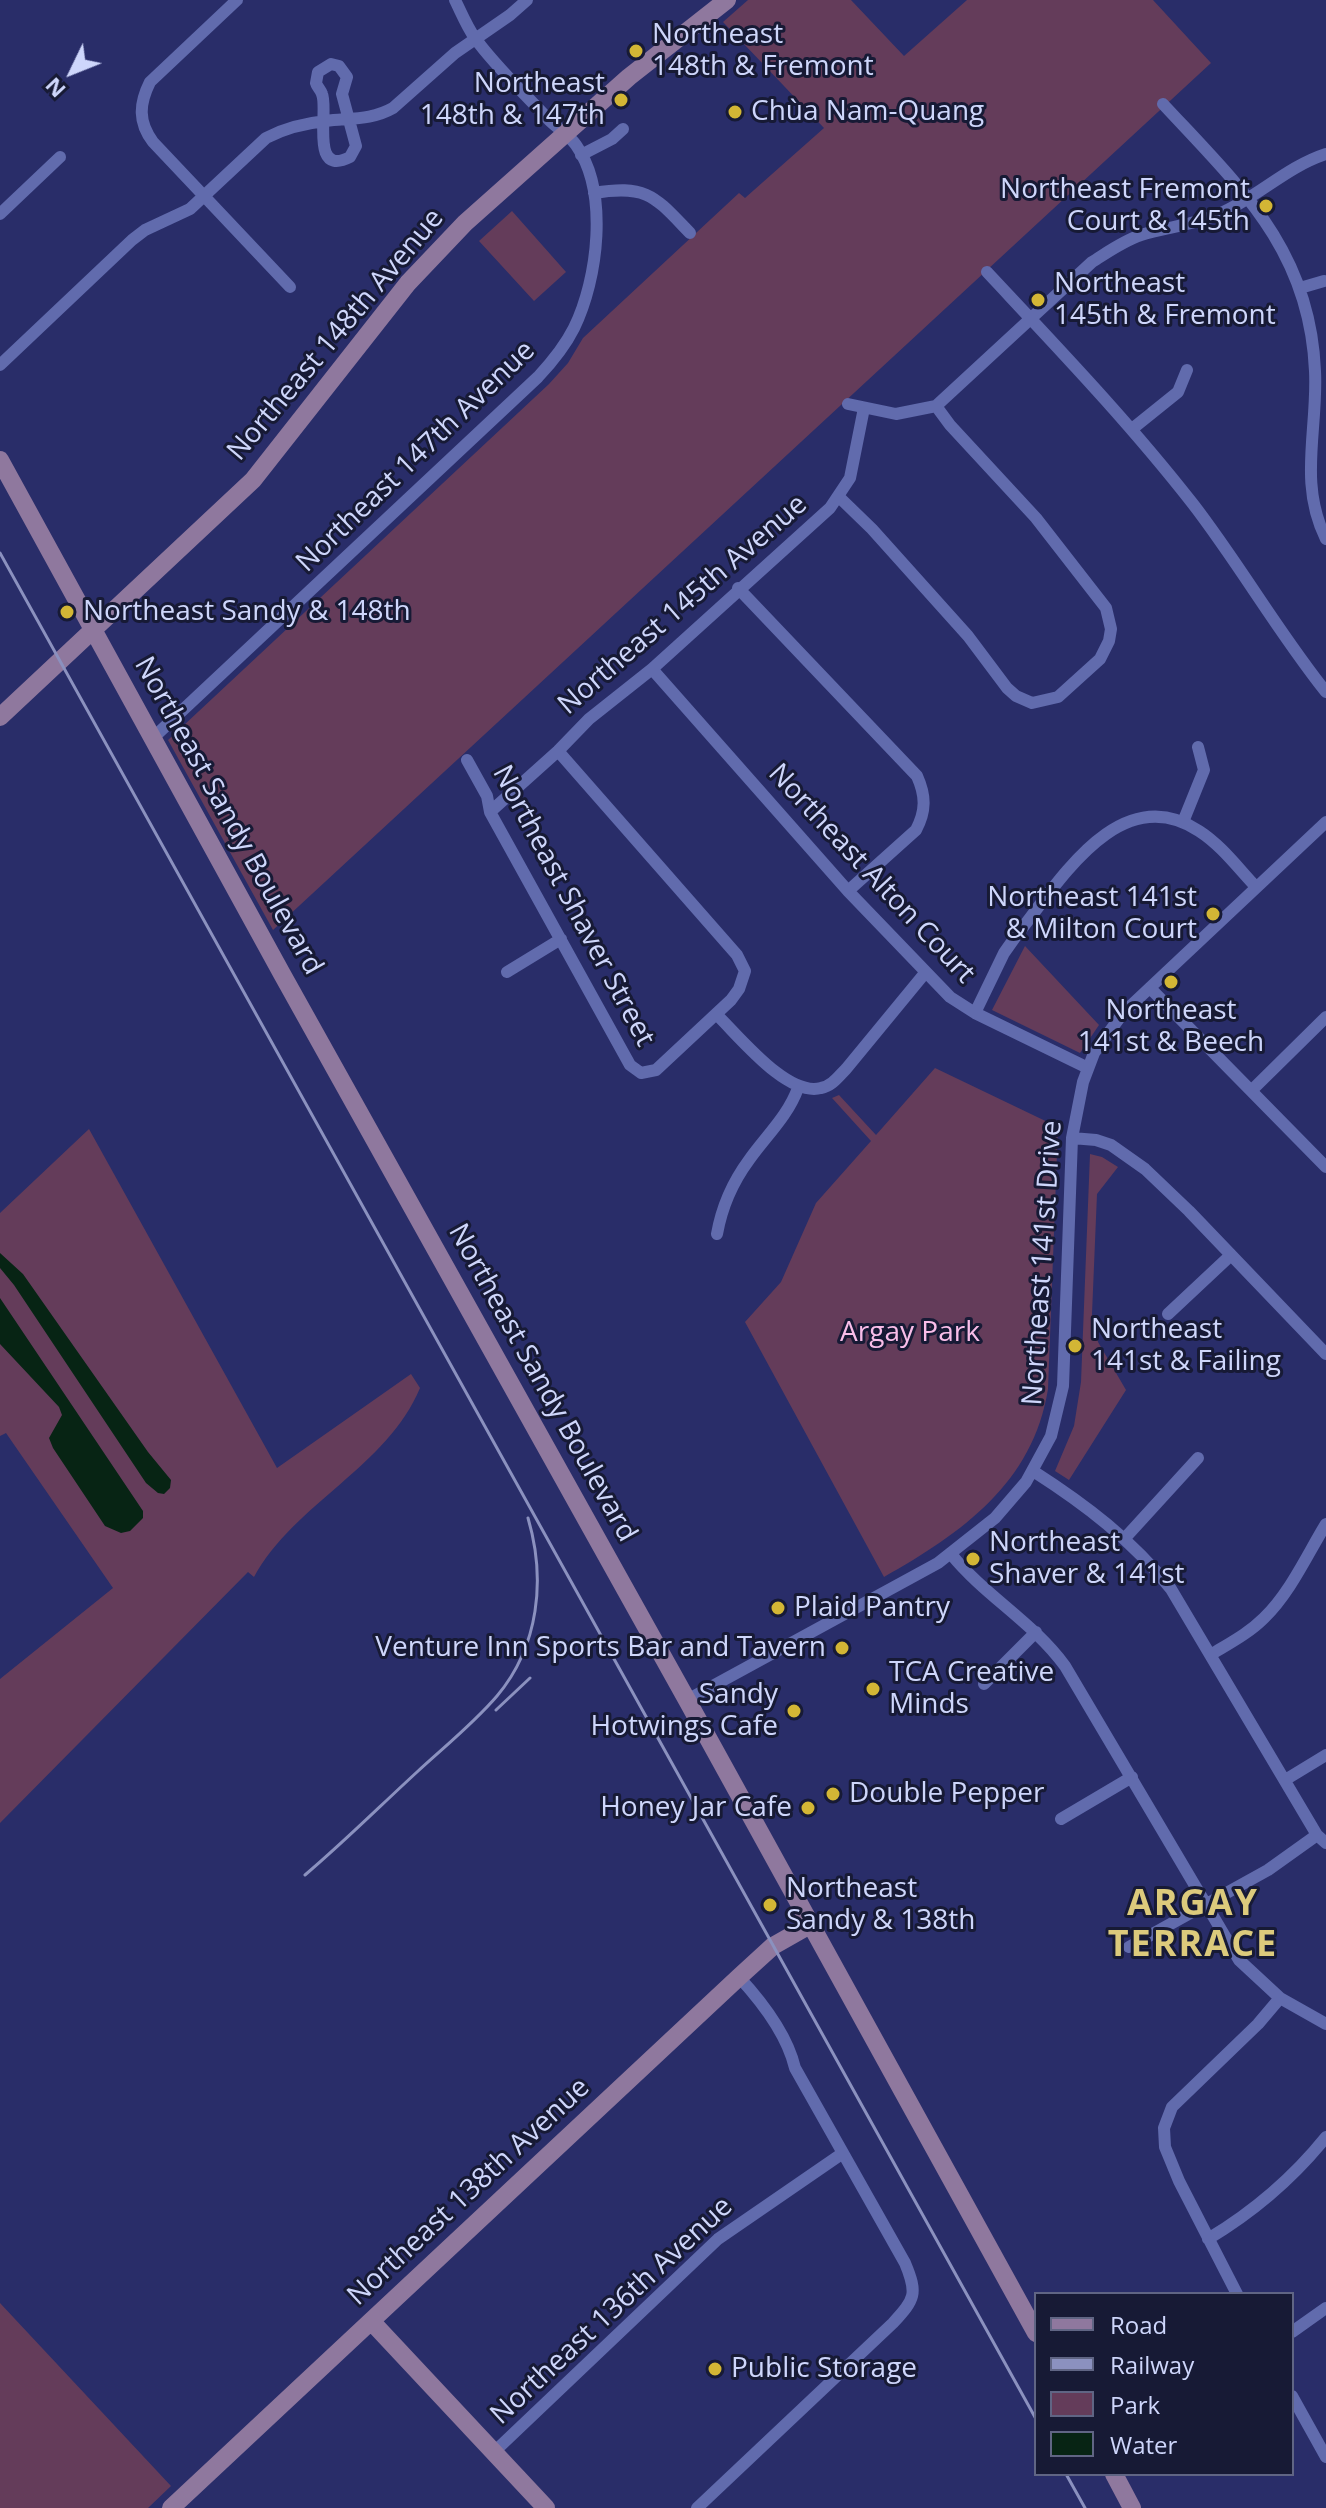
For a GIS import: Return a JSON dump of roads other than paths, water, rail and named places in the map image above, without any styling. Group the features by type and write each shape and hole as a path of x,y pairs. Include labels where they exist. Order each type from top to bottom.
{"main road":[{"name":"Northeast 148th Avenue","path":"0,717 253,480 427,262 475,213 647,62 727,0"},
{"name":"Northeast Sandy Boulevard","path":"0,460 1034,2329"},
{"name":"Northeast 138th Avenue","path":"171,2508 739,1977 789,1934 810,1925"},
{"path":"371,2321 546,2508"},
{"path":"1115,2476 1132,2508"}],"street":[{"path":"237,0 150,82 141,104 141,119 146,133 290,287"},
{"name":"Northeast 147th Avenue","path":"154,737 527,388 554,360 574,328 589,288 596,234 594,193 581,155 576,144 475,38 455,0"},
{"path":"0,364 132,240 145,230 180,215 204,197 266,138 323,121 373,117 393,108 435,69 527,0"},
{"path":"331,64 339,66 347,77 342,94 356,146 350,157 339,161 332,159 324,150 323,121 323,95 316,77 323,67 331,64"},
{"path":"1163,104 1249,196 1279,240 1300,288 1313,342 1320,413 1311,493 1326,539"},
{"path":"581,155 612,139 623,129"},
{"path":"848,404 896,414 936,406 1092,262 1115,247 1137,236 1210,218 1290,169 1326,154"},
{"path":"0,214 60,157"},
{"path":"594,193 615,190 642,192 659,202 690,233"},
{"path":"987,272 1132,429 1202,517 1326,692"},
{"path":"1300,288 1324,281"},
{"path":"1132,429 1178,392 1187,370"},
{"path":"839,497 958,624 1016,696 1032,703 1050,700 1063,693 1100,659 1109,641 1111,619 1106,608 1036,518 936,406"},
{"name":"Northeast 145th Avenue","path":"490,812 589,719 652,669 839,497 850,478 864,408"},
{"path":"738,588 917,776 930,805 916,830 848,891"},
{"name":"Northeast Alton Court","path":"652,669 848,891 950,997 975,1013 1088,1068"},
{"path":"1183,822 1204,770 1198,747"},
{"path":"558,751 737,955 745,971 739,989 716,1014 656,1070 641,1073 638,1089"},
{"name":"Northeast Shaver Street","path":"467,760 487,796 490,812 630,1065 641,1073"},
{"path":"975,1013 1004,953 1096,839 1119,824 1163,817 1183,822 1219,847 1256,887"},
{"name":"Northeast 141st Drive","path":"687,1700 951,1554 995,1518 1033,1471 1051,1436 1063,1386 1072,1138 1081,1090 1094,1053 1116,1023 1150,988 1326,822"},
{"path":"507,972 561,939"},
{"path":"716,1014 772,1068 798,1088 822,1088 834,1081 925,973"},
{"path":"1150,988 1326,1167"},
{"path":"1252,1090 1326,1017"},
{"path":"717,1234 721,1210 732,1186 774,1130 798,1088"},
{"path":"1072,1138 1096,1140 1124,1153 1168,1191 1324,1349"},
{"path":"1168,1314 1231,1255"},
{"path":"1125,1538 1198,1458"},
{"path":"1033,1471 1089,1508 1125,1538 1171,1589 1322,1839 1129,1947"},
{"path":"1212,1654 1266,1617 1278,1603 1326,1524"},
{"path":"951,1554 983,1590 1051,1647 1073,1678 1239,1960 1280,1998 1326,2024"},
{"path":"984,1684 1036,1632"},
{"path":"1285,1780 1326,1755"},
{"path":"1061,1819 1132,1777"},
{"path":"697,2508 893,2323 912,2301 915,2289 905,2263 795,2068 792,2055 739,1977"},
{"path":"1236,2292 1170,2159 1164,2128 1172,2107 1258,2024 1280,1998"},
{"path":"1208,2239 1251,2212 1326,2137"},
{"name":"Northeast 136th Avenue","path":"494,2452 718,2239 843,2153"},
{"path":"1294,2331 1326,2308"},
{"path":"1294,2400 1326,2457"}],"water":[{"path":"0,1253 23,1274 171,1480 170,1488 164,1494 146,1483 0,1268"},
{"path":"0,1298 143,1511 143,1518 130,1531 121,1533 105,1526 53,1448 49,1438 62,1415 59,1407 0,1344"}],"railway":[{"path":"0,553 1034,2415"},
{"path":"305,1875 468,1726 497,1696 511,1676 522,1656 535,1611 537,1565 528,1518"},
{"path":"496,1710 530,1678"},
{"path":"1067,2476 1085,2508"}],"place":[{"name":"Northeast 148th & Fremont","path":"636,51"},
{"name":"Northeast 148th & 147th","path":"621,100"},
{"name":"Chùa Nam-Quang","path":"735,112"},
{"name":"Northeast Fremont Court & 145th","path":"1266,206"},
{"name":"Northeast 145th & Fremont","path":"1038,300"},
{"name":"Northeast Sandy & 148th","path":"67,612"},
{"name":"Northeast 141st & Milton Court","path":"1213,914"},
{"name":"Northeast 141st & Beech","path":"1171,982"},
{"name":"Northeast 141st & Failing","path":"1075,1346"},
{"name":"Northeast Shaver & 141st","path":"973,1559"},
{"name":"Plaid Pantry","path":"778,1608"},
{"name":"Venture Inn Sports Bar and Tavern","path":"842,1648"},
{"name":"TCA Creative Minds","path":"873,1689"},
{"name":"Sandy Hotwings Cafe","path":"794,1711"},
{"name":"Double Pepper","path":"833,1794"},
{"name":"Honey Jar Cafe","path":"808,1808"},
{"name":"Northeast Sandy & 138th","path":"770,1905"},
{"name":"Public Storage","path":"715,2369"}],"district":[{"name":"ARGAY TERRACE","path":"1193,1926"}],"park label":[{"name":"Argay Park","path":"910,1333"}]}
